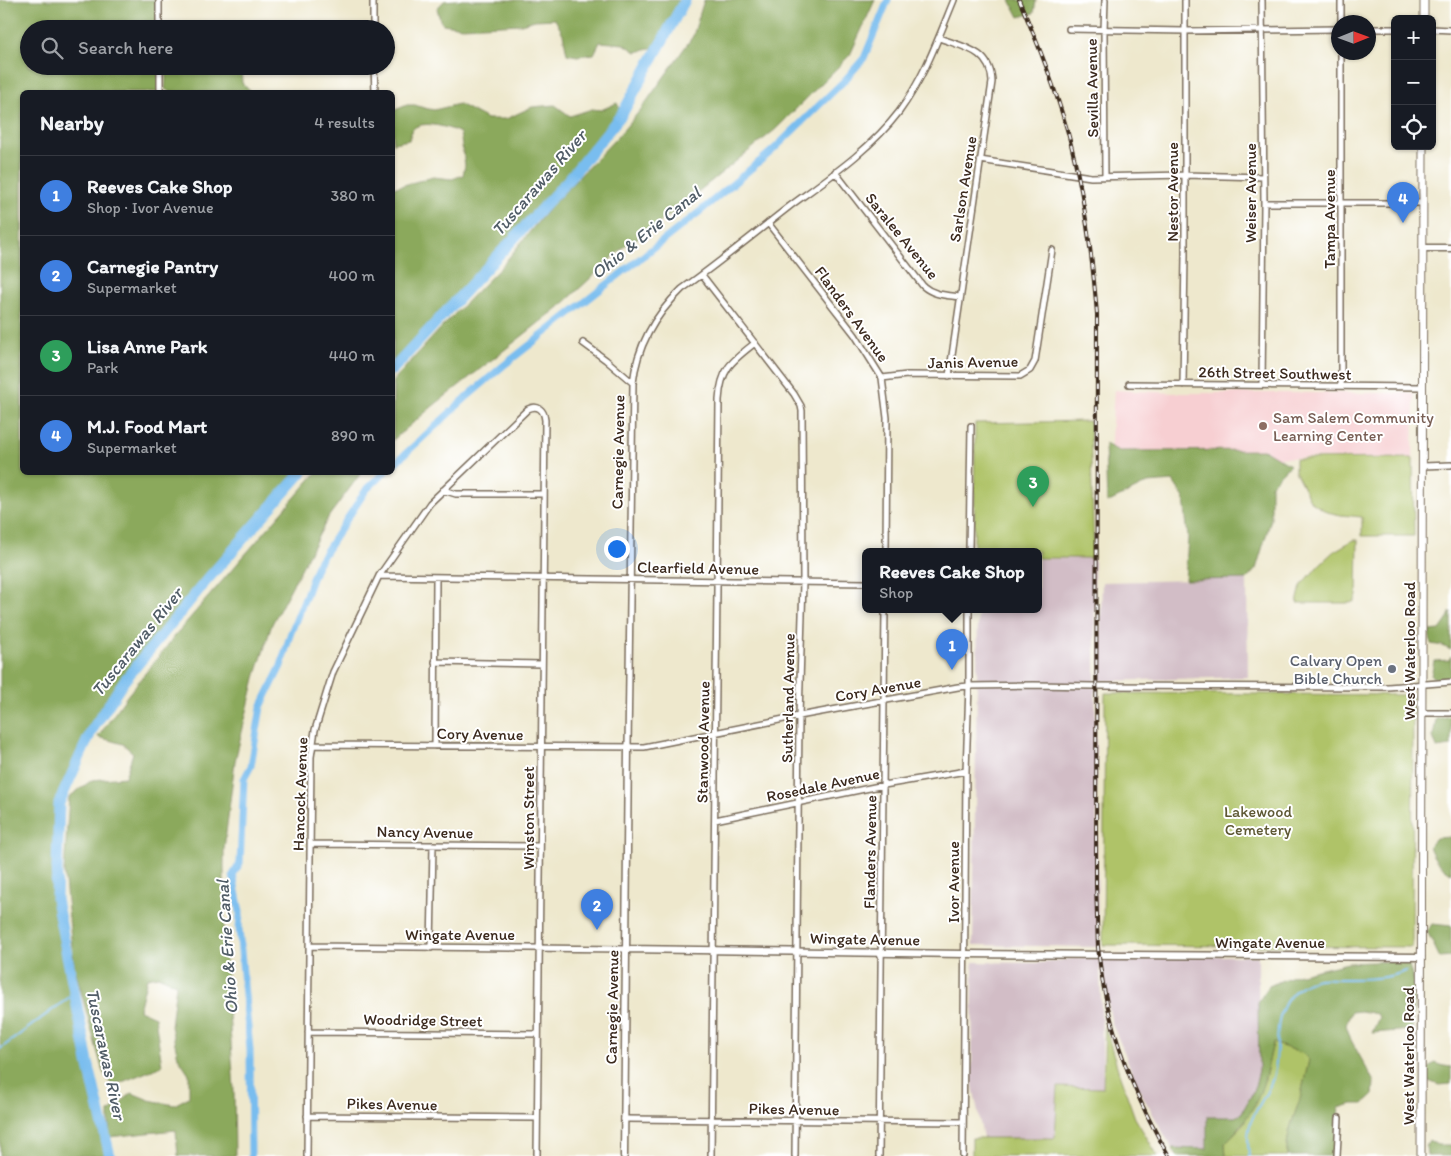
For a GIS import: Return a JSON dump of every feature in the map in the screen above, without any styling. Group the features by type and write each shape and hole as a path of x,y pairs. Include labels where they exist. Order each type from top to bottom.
{"main road":[{"path":"1424,0 1424,15"},
{"name":"West Waterloo Road","path":"1421,1156 1423,150"}],"street":[{"path":"158,0 159,20"},
{"path":"373,0 374,20"},
{"name":"Carnegie Avenue","path":"624,1156 633,384 640,350 650,329 677,294 871,143 899,111 916,86 929,63 954,0"},
{"name":"Sevilla Avenue","path":"1105,0 1105,176"},
{"name":"Nestor Avenue","path":"1183,384 1185,0"},
{"name":"Weiser Avenue","path":"1262,0 1262,177 1264,203 1262,386"},
{"path":"1341,0 1341,15"},
{"path":"1069,29 1185,31 1331,30"},
{"path":"1376,29 1391,29"},
{"path":"1436,29 1451,30"},
{"name":"Sarlson Avenue","path":"939,38 978,53 991,70 992,82 959,297 949,376"},
{"name":"Tampa Avenue","path":"1341,60 1341,386"},
{"path":"160,75 160,90"},
{"path":"374,75 375,90"},
{"path":"980,160 1091,177 1184,175 1262,177"},
{"name":"Saralee Avenue","path":"835,172 923,286 931,292 959,297"},
{"path":"1264,203 1422,203"},
{"name":"Flanders Avenue","path":"768,223 855,335 882,378 887,418 886,548"},
{"path":"1423,248 1451,248"},
{"name":"Janis Avenue","path":"882,378 907,375 1020,376 1030,370 1035,361 1052,250"},
{"name":"Sutherland Avenue","path":"702,275 794,394 801,406 803,431 802,582 795,1156"},
{"name":"Stanwood Avenue","path":"711,1156 720,386 723,375 733,361 755,343"},
{"path":"583,344 606,360 633,384"},
{"name":"26th Street Southwest","path":"1129,384 1422,387"},
{"name":"Hancock Avenue","path":"307,1156 312,745 333,672 379,576 425,508 528,409 535,407 540,409 545,420"},
{"name":"Winston Street","path":"537,1156 545,420"},
{"path":"970,548 971,426"},
{"path":"1423,466 1451,465"},
{"path":"443,490 456,494 544,494"},
{"name":"Clearfield Avenue","path":"379,576 862,583"},
{"path":"434,746 436,577"},
{"name":"Flanders Avenue","path":"879,1156 885,613"},
{"name":"Ivor Avenue","path":"963,1156 969,613"},
{"path":"436,662 542,664"},
{"name":"Cory Avenue","path":"312,745 541,748 644,747 884,700 969,686 1332,688 1388,687 1451,682"},
{"path":"1423,713 1451,713"},
{"name":"Rosedale Avenue","path":"714,820 884,785 966,771"},
{"name":"Nancy Avenue","path":"310,844 540,846"},
{"path":"431,948 433,845"},
{"name":"Wingate Avenue","path":"309,946 966,954 1421,957"},
{"name":"Woodridge Street","path":"308,1032 538,1034"},
{"name":"Pikes Avenue","path":"307,1116 537,1118"},
{"path":"1336,1156 1339,1118"},
{"name":"Pikes Avenue","path":"624,1119 964,1122"}],"shaded area":[{"name":"Sam Salem Community Learning Center","path":"1114,390 1176,393 1414,393 1413,458 1110,457"},
{"path":"1094,558 1098,947 973,945 978,613 1042,613 1042,559"},
{"path":"1247,579 1248,677 1099,681 1102,582"},
{"path":"1099,955 1258,956 1259,1070 1256,1083 1241,1114 1235,1117 1207,1118 1207,1149 1172,1148 1136,1084 1112,1024 1100,962 1103,1088 1055,1138 983,1138 972,1081 973,962 1040,963"}],"green space":[{"path":"0,0 158,0 159,20 20,20 20,75 159,75 160,90 20,90 20,475 300,475 206,581 124,681 92,730 59,803 56,899 88,1062 111,1156 0,1156"},
{"path":"685,0 659,47 636,52 624,44 600,42 594,54 577,56 567,54 563,34 555,19 535,20 521,24 462,27 443,24 437,8 444,1"},
{"path":"704,0 875,0 850,55 776,129 647,233 628,243 563,304 433,406 395,438 395,379 440,329 501,267 551,206 620,134 642,108 693,36"},
{"path":"1010,0 1036,0 1034,13 1019,17"},
{"path":"166,75 242,75 242,83 249,90 167,90 165,89"},
{"path":"617,103 622,114 395,368 395,187 433,177 452,179 463,175 465,165 460,133 450,129 437,125 417,126 412,130 409,140 395,143 395,110 407,105 434,110 459,104 487,119 506,119 532,107 555,105 570,116 592,109 601,110"},
{"path":"1090,421 1094,558 1042,558 1042,548 974,548 975,423"},
{"path":"1105,444 1119,451 1265,450 1290,465 1271,484 1271,519 1256,569 1247,579 1185,580 1188,538 1184,498 1173,481 1148,483 1107,503"},
{"path":"1413,458 1414,536 1362,536 1362,517 1327,512 1311,502 1295,471 1295,459"},
{"path":"314,475 360,475 329,516 272,624 255,678 235,761 224,849 224,930 234,1091 235,1156 178,1156 176,1130 109,1137 109,1112 132,1093 149,1100 174,1105 189,1097 189,1074 178,1057 171,1026 176,984 158,976 147,978 139,1010 155,1017 162,1066 112,1086 103,1072 74,966 64,872 69,797 92,780 125,777 133,753 123,744 98,737 127,696 183,626"},
{"path":"1353,540 1358,540 1357,596 1355,601 1350,603 1297,603 1301,586 1319,565 1333,552"},
{"path":"1451,611 1451,650 1443,646 1431,644 1429,631 1440,630"},
{"path":"1451,656 1451,678 1437,679 1431,676 1434,661 1449,660"},
{"name":"Lakewood Cemetery","path":"1105,693 1413,695 1412,947 1103,945"},
{"path":"1451,716 1451,746 1437,748 1433,737 1436,719"},
{"path":"1451,837 1451,873 1437,862 1429,846 1436,838"},
{"path":"1432,924 1451,926 1451,957 1440,958 1427,931"},
{"path":"1399,961 1409,965 1414,983 1412,1030 1372,1033 1379,1017 1377,1014 1361,1011 1351,1012 1346,1025 1351,1040 1374,1082 1373,1095 1363,1104 1352,1104 1339,1108 1333,1156 1287,1156 1289,1133 1300,1099 1309,1060 1302,1053 1273,1043 1259,1096 1245,1121 1225,1143 1226,1156 1177,1156 1172,1148 1207,1149 1207,1117 1235,1117 1241,1114 1251,1096 1259,1070 1258,1002 1269,986 1292,976 1348,963"},
{"path":"1105,1026 1135,1118 1158,1156 972,1156 972,1138 1055,1138 1058,1087 1103,1088"},
{"path":"1273,1043 1302,1053 1309,1060 1300,1099 1289,1133 1287,1156 1226,1156 1225,1143 1242,1126 1265,1079"},
{"path":"1435,1063 1451,1067 1451,1084 1439,1085 1426,1080 1429,1068"},
{"path":"1429,1140 1437,1145 1451,1145 1451,1156 1427,1156 1426,1147"}],"waterway":[{"name":"Tuscarawas River","path":"395,367 569,179 622,114 685,0"},
{"name":"Ohio & Erie Canal","path":"395,463 503,366 698,213 772,151 845,80 864,58 888,0"},
{"name":"Tuscarawas River","path":"110,1156 88,1062 56,899 59,803 92,730 124,681 206,581 299,475"},
{"name":"Ohio & Erie Canal","path":"251,1156 250,1050 239,929 240,912 233,875 240,863 244,779 251,766 261,707 281,666 290,635 317,565 366,490 382,475"},
{"path":"1249,1156 1248,1137 1250,1125 1272,1081 1279,1024 1282,1010 1289,997 1299,987 1319,979 1373,978 1390,976 1406,971"},
{"path":"0,1049 75,993"}],"railway":[{"path":"1019,0 1052,82 1074,155 1087,223 1097,314 1096,886 1098,947 1107,1002 1122,1055 1143,1106 1169,1156"}],"place":[{"name":"M.J. Food Mart","path":"1403,223"},
{"name":"Sam Salem Community Learning Center","path":"1263,426"},
{"name":"Lisa Anne Park","path":"1033,507"},
{"name":"Calvary Open Bible Church","path":"1392,669"},
{"name":"Reeves Cake Shop","path":"952,670"},
{"name":"Carnegie Pantry","path":"597,930"}]}
